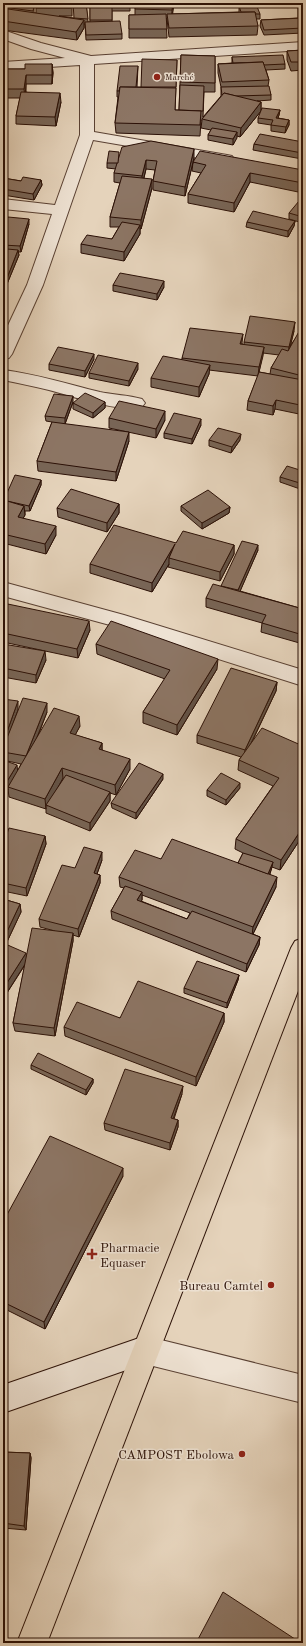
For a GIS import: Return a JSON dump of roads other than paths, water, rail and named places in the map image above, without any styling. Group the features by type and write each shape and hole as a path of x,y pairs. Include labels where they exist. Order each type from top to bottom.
{"main road":[{"path":"32,1643 303,948"}],"street":[{"path":"3,34 36,46 87,59"},
{"path":"3,66 87,59 303,46"},
{"path":"3,354 35,285 87,135 87,59"},
{"path":"87,135 241,162"},
{"path":"3,204 61,210"},
{"path":"3,375 28,378 79,394 113,402 136,403"},
{"path":"3,590 124,622 303,678"},
{"path":"3,1400 145,1350 303,1389"}],"place":[{"name":"Marché","path":"157,77"},
{"name":"Pharmacie Equaser","path":"92,1254"},
{"name":"Bureau Camtel","path":"271,1285"},
{"name":"CAMPOST Ebolowa","path":"242,1454"}]}
